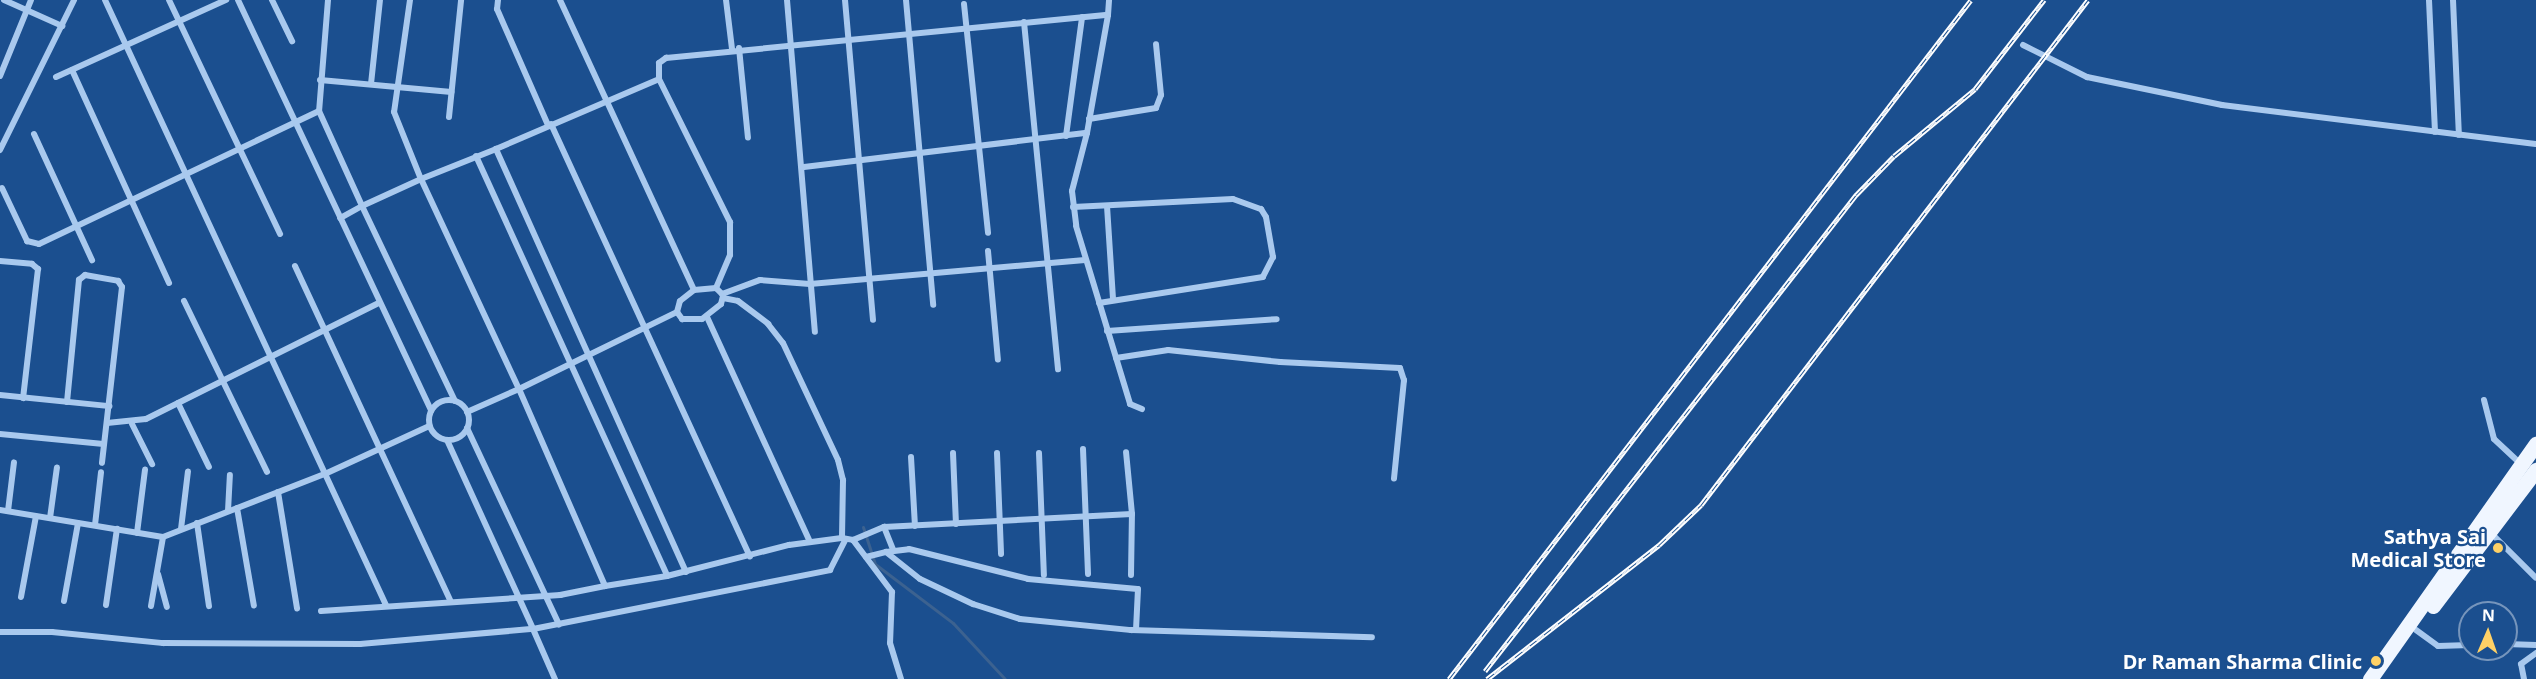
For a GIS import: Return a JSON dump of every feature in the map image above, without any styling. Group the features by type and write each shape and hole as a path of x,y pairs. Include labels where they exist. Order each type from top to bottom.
{"main road":[{"path":"2370,679 2529,467 2536,444"},
{"path":"2380,679 2485,528"}],"street":[{"path":"4,0 62,26"},
{"path":"0,76 30,0"},
{"path":"0,150 74,0"},
{"path":"105,0 184,177 327,473 386,605"},
{"path":"169,0 280,234"},
{"path":"56,77 226,0"},
{"path":"238,0 431,411 429,426"},
{"path":"272,0 292,41"},
{"path":"328,0 319,111 455,401 467,412 467,428 559,624"},
{"path":"371,84 380,0"},
{"path":"410,0 395,121 519,389 605,586"},
{"path":"448,117 461,0"},
{"path":"498,0 497,9 549,125 750,556"},
{"path":"560,0 603,99 694,290"},
{"path":"726,0 732,49"},
{"path":"787,0 804,167 815,332"},
{"path":"845,0 873,320"},
{"path":"906,0 933,305"},
{"path":"1109,0 1087,133 1074,180 1073,207 1085,260 1130,404 1142,409"},
{"path":"2429,0 2434,132"},
{"path":"2453,0 2459,135"},
{"path":"964,4 988,233"},
{"path":"716,288 730,255 730,222 659,76 659,63 666,57 792,43 1108,15"},
{"path":"1066,136 1082,17"},
{"path":"1024,22 1058,369"},
{"path":"1089,119 1156,108 1161,94 1156,44"},
{"path":"2023,45 2075,72 2124,86 2222,105 2536,144"},
{"path":"740,48 748,138"},
{"path":"72,70 169,283"},
{"path":"340,218 421,179 496,149 603,99 659,76"},
{"path":"320,80 451,92"},
{"path":"2,188 29,243 77,227 296,125 319,111"},
{"path":"804,167 1037,141 1087,133"},
{"path":"34,134 92,260"},
{"path":"496,149 686,572"},
{"path":"476,156 667,576"},
{"path":"1073,207 1233,199 1249,203 1266,217 1273,257 1263,277 1099,303"},
{"path":"1107,206 1113,300"},
{"path":"988,251 998,360"},
{"path":"677,312 692,321 707,317 723,296 747,282 810,284 1085,260"},
{"path":"0,261 32,264 38,270 23,398"},
{"path":"295,266 451,602"},
{"path":"67,402 79,280 85,274 118,281 122,287 102,463"},
{"path":"467,412 572,364 677,312 680,301 694,290 716,288"},
{"path":"0,632 52,632 163,643 360,644 533,629 830,570 843,539 843,480 838,460 783,343 768,324 738,302 723,296 716,288"},
{"path":"184,301 267,472"},
{"path":"107,423 132,424 271,359 379,303"},
{"path":"707,317 810,542"},
{"path":"1107,331 1276,319"},
{"path":"1116,358 1168,350 1400,368 1404,380 1394,478"},
{"path":"0,395 109,406"},
{"path":"2484,400 2494,439 2529,467"},
{"path":"431,411 441,401 455,401"},
{"path":"178,403 209,467"},
{"path":"132,424 152,464"},
{"path":"0,510 163,537 327,473 429,426"},
{"path":"429,426 447,440 555,679"},
{"path":"447,440 459,437 467,428"},
{"path":"0,434 104,444"},
{"path":"1083,449 1088,574"},
{"path":"1126,452 1132,514 1131,575"},
{"path":"953,453 956,524"},
{"path":"997,453 1001,554"},
{"path":"1039,453 1044,575"},
{"path":"911,457 915,526"},
{"path":"8,511 14,462"},
{"path":"50,518 57,467"},
{"path":"138,532 145,470"},
{"path":"182,529 188,471"},
{"path":"95,525 101,472"},
{"path":"228,511 230,475"},
{"path":"278,492 297,608"},
{"path":"237,508 254,606"},
{"path":"321,611 544,596 667,576 810,542 853,540 884,527 1132,514"},
{"path":"21,597 36,516"},
{"path":"64,601 78,523"},
{"path":"197,523 209,606"},
{"path":"884,527 889,550 920,579 973,604 1020,619 1136,630 1372,637"},
{"path":"2485,528 2536,578"},
{"path":"106,605 117,529"},
{"path":"151,606 163,537"},
{"path":"853,540 871,556 892,592 890,643 901,679"},
{"path":"871,556 889,550 1028,579 1138,589 1136,630"},
{"path":"157,570 167,607"},
{"path":"2416,630 2438,646 2458,645"},
{"path":"2518,645 2536,645"},
{"path":"2524,679 2522,664 2536,653"}],"waterway":[{"path":"863,527 875,564 953,623 1005,679"}],"railway":[{"path":"1449,679 1971,0"},
{"path":"1485,671 1856,195 1894,156 1975,89 2044,0"},
{"path":"1487,679 1659,545 1701,505 2088,0"}],"place":[{"name":"Sathya Sai Medical Store","path":"2498,548"},
{"name":"Dr Raman Sharma Clinic","path":"2376,661"}]}
